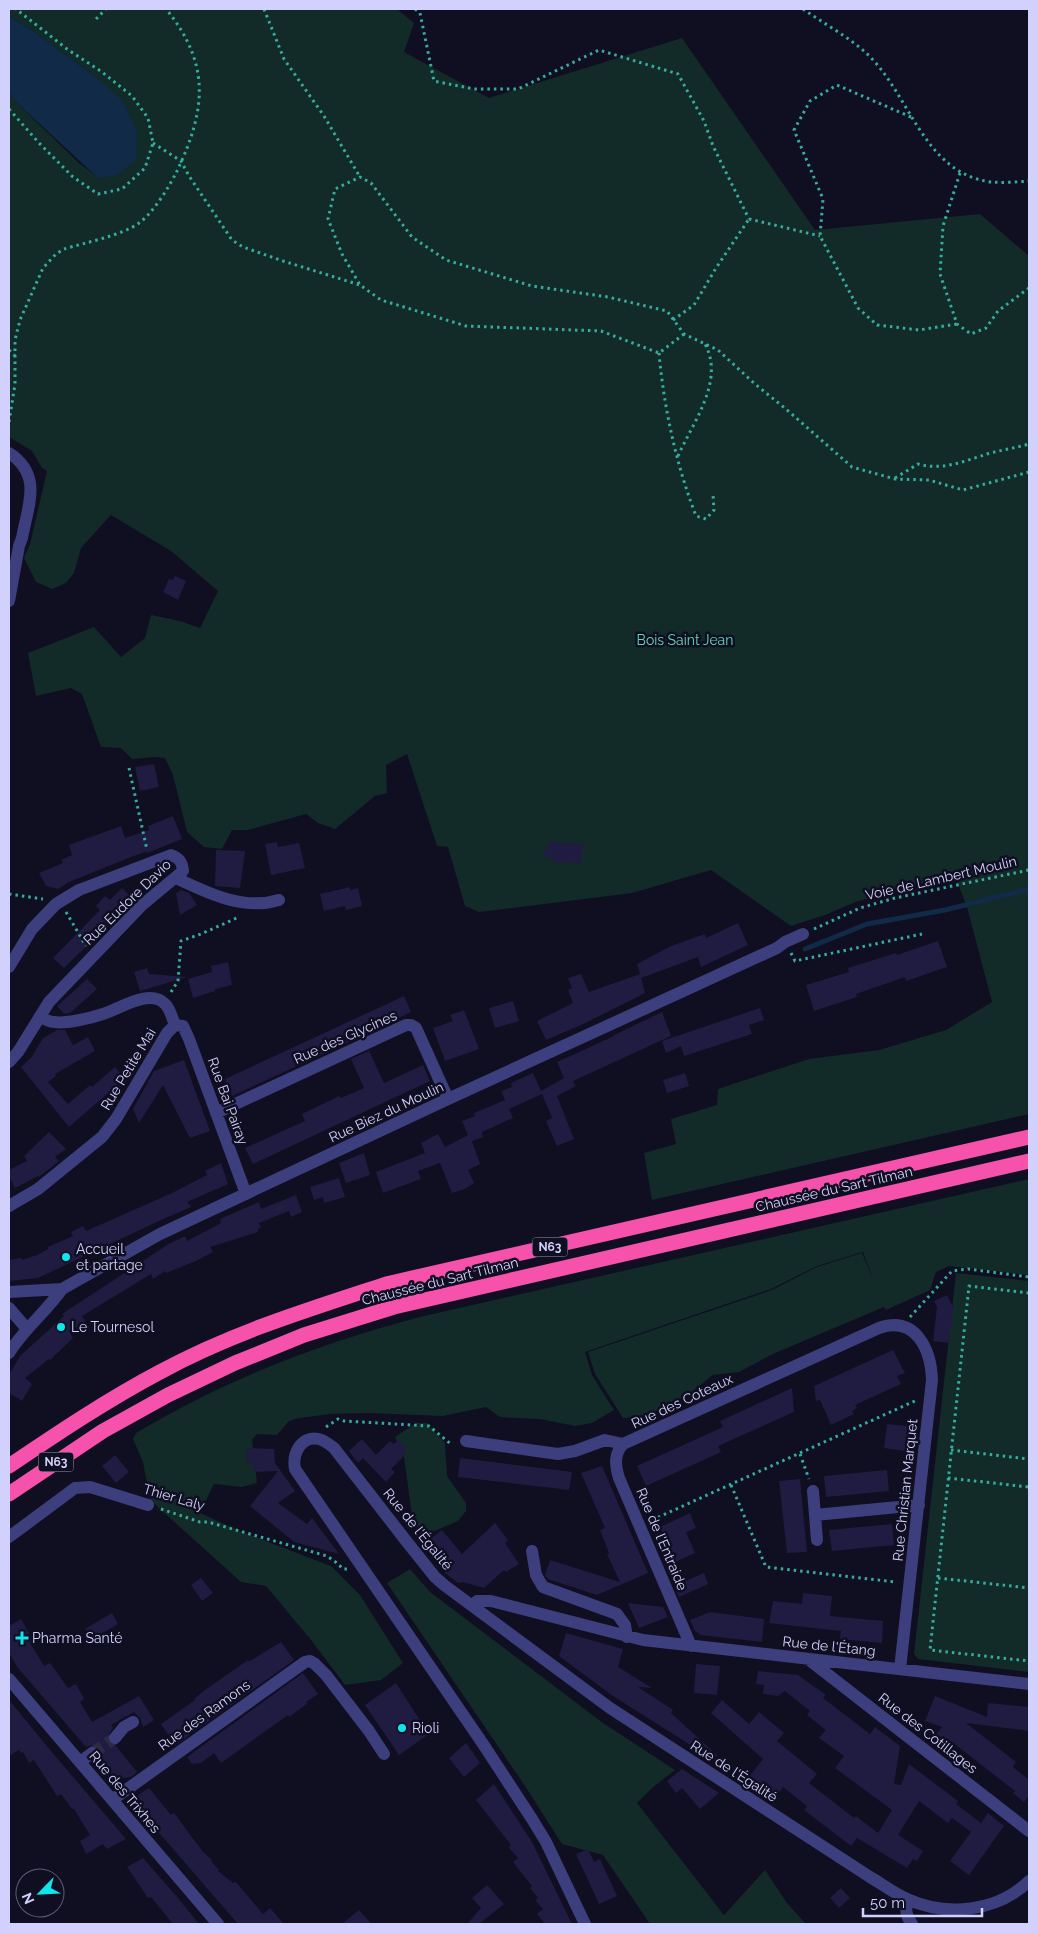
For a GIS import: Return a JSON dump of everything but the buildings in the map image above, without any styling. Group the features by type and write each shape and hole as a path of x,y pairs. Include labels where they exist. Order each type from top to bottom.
{"highway":[{"name":"Chaussée du Sart Tilman","path":"9,1466 90,1412 161,1371 229,1340 294,1314 386,1284 1029,1137"},
{"name":"Chaussée du Sart Tilman","path":"9,1494 103,1430 168,1395 235,1363 304,1335 394,1307 1029,1161"}],"street":[{"path":"9,453 21,461 25,467 29,476 30,486 26,518 9,601"},
{"name":"Rue Eudore Davio","path":"9,966 32,929 57,903 80,890 170,855 178,857 183,863 183,871 153,894 49,1002 18,1052 9,1062"},
{"path":"176,878 202,890 238,902 257,904 279,900"},
{"name":"Rue Biez du Moulin","path":"9,1353 27,1329 52,1304 62,1289 160,1234 777,948 803,934"},
{"path":"40,1016 52,1022 61,1022 101,1014 127,1003 140,1000 157,1000 165,1004"},
{"name":"Rue Petite Mai","path":"9,1206 38,1189 102,1137 116,1119 167,1033 175,1024 165,1004"},
{"name":"Rue Bai Pairay","path":"175,1024 183,1026 190,1039 246,1194"},
{"name":"Rue des Glycines","path":"216,1113 400,1027 411,1025 416,1028 448,1099"},
{"path":"9,1292 62,1289"},
{"path":"9,1308 27,1329"},
{"name":"Rue Christian Marquet","path":"900,1669 932,1372 927,1351 918,1335 901,1326"},
{"name":"Rue des Coteaux","path":"461,1444 558,1454 576,1451 605,1440 623,1444 879,1328 901,1326"},
{"path":"320,1439 312,1439 303,1443 296,1450 293,1459 295,1469 532,1819 546,1842 585,1924"},
{"name":"Rue de l'Égalité","path":"320,1439 334,1448 436,1577 610,1708 870,1877 907,1899 944,1909 975,1908 1002,1900 1016,1893 1029,1881"},
{"name":"Rue de l'Entraide","path":"623,1444 617,1454 616,1469 691,1646"},
{"name":"Thier Laly","path":"9,1536 75,1488 90,1487 148,1505"},
{"path":"812,1491 817,1540"},
{"path":"815,1514 919,1505"},
{"path":"532,1551 536,1575 543,1587 617,1614 625,1625 627,1637"},
{"name":"Rue de l'Étang","path":"474,1606 477,1601 491,1601 627,1637 691,1646 1029,1684"},
{"name":"Rue des Cotillages","path":"808,1659 1029,1831"},
{"name":"Rue des Ramons","path":"112,1800 299,1666 310,1661 315,1664 346,1701 384,1754"},
{"name":"Rue des Trixhes","path":"9,1679 218,1924"},
{"path":"115,1738 133,1722"},
{"path":"80,1762 92,1752"},
{"path":"907,1899 907,1918 912,1924"}],"path":[{"path":"9,108 39,143 73,177 98,194 122,189 145,168 153,143 148,118 132,96 16,9"},
{"path":"96,19 106,9"},
{"path":"9,422 13,401 15,340 20,320 46,264 64,249 128,229 139,223 162,195 182,161 196,124 200,100 200,83 189,46 166,9"},
{"path":"264,9 284,58 324,116 360,177 371,183 412,237 446,260 532,286 608,297 667,311 684,334 718,350 852,467 895,479 929,480 963,490 1029,472"},
{"path":"415,9 420,14 434,81 474,90 518,89 599,50 678,74 704,121 713,146 749,219"},
{"path":"803,9 866,52 887,78 926,141 960,172 991,182 1029,182"},
{"path":"911,117 837,85 810,102 794,130 823,198 820,236 858,308 877,325 918,330 957,324"},
{"path":"153,143 182,161 189,176 232,240 243,247 284,262 360,285 381,300 466,326 601,331 659,353"},
{"path":"960,172 943,226 940,274 957,324 970,334 986,328 998,311 1029,288"},
{"path":"360,177 336,189 328,220 342,254 360,285"},
{"path":"673,320 694,305 749,219"},
{"path":"749,219 820,236"},
{"path":"659,353 684,334"},
{"path":"678,456 687,435 700,413 711,381 711,355 704,343"},
{"path":"9,350 15,356"},
{"path":"659,353 662,388 685,488 696,516 706,519 714,510 713,495"},
{"path":"895,479 918,464 930,467 961,463 1029,444"},
{"path":"130,768 150,862"},
{"name":"Voie de Lambert Moulin","path":"803,934 860,908 895,898 1029,870"},
{"path":"9,894 57,903 92,957"},
{"path":"165,1004 178,981 181,941 256,909 257,904"},
{"path":"785,942 795,961 922,934"},
{"path":"901,1326 952,1271 968,1269 1029,1278"},
{"path":"1029,1293 969,1286 930,1650 1029,1662"},
{"path":"640,1526 930,1394"},
{"path":"320,1439 328,1425 338,1419 344,1421 429,1426 461,1444"},
{"path":"952,1450 1029,1459"},
{"path":"800,1454 812,1491"},
{"path":"948,1478 1029,1488"},
{"path":"731,1485 766,1566 909,1583"},
{"name":"Thier Laly","path":"148,1505 200,1522 208,1522 327,1556 338,1563 340,1567"},
{"path":"938,1578 1029,1588"}],"green space":[{"name":"Bois Saint Jean","path":"9,9 397,9 414,23 404,52 489,98 682,38 815,230 980,214 1029,256 1029,1114 652,1200 644,1153 676,1144 671,1119 717,1105 718,1089 809,1059 879,1050 946,1030 992,1002 967,907 954,873 858,901 825,915 791,926 711,870 632,893 479,912 465,906 448,847 437,846 407,754 386,765 387,793 375,796 335,829 318,823 306,814 248,830 232,830 222,849 204,847 187,832 173,775 165,758 132,759 121,748 101,747 82,694 71,688 36,696 28,653 94,627 121,657 145,638 151,615 180,621 200,628 218,591 171,551 111,515 81,548 74,573 66,583 52,589 36,582 24,558 30,544 47,471 42,468 32,451 9,437 9,92 16,102 79,163 99,178 94,76 35,32 9,16"},
{"path":"1029,1179 1029,1275 949,1266 936,1272 930,1290 886,1310 884,1307 775,1353 739,1372 713,1375 689,1394 645,1417 623,1418 595,1374 588,1352 772,1290 817,1267 862,1253 873,1279 863,1252 817,1266 771,1289 585,1352 592,1375 614,1410 592,1423 575,1426 540,1419 500,1417 486,1407 443,1416 368,1413 330,1414 289,1421 277,1435 257,1434 252,1440 257,1483 242,1487 214,1484 200,1513 242,1532 331,1566 360,1595 403,1663 381,1680 345,1685 266,1586 241,1582 150,1500 143,1462 133,1439 136,1433 240,1379 312,1350 424,1316"},
{"path":"956,1273 1029,1281 1029,1672 918,1659 914,1654"},
{"path":"416,1423 427,1423 445,1443 447,1476 466,1503 466,1511 458,1521 425,1535 413,1523 404,1457 395,1437"},
{"path":"410,1569 430,1592 603,1723 675,1770 637,1803 724,1915 765,1870 787,1903 806,1924 650,1924 603,1855 562,1844 525,1786 387,1583"}],"water":[{"path":"9,16 35,32 94,76 123,101 137,132 136,160 116,175 98,178 16,102 9,92"}],"waterway":[{"path":"805,949 867,924 945,910 1029,889"}],"tunnel":[{"path":"92,1753 115,1738"}],"place":[{"name":"Accueil et partage","path":"66,1257"},
{"name":"Le Tournesol","path":"61,1327"},
{"name":"Pharma Santé","path":"22,1638"},
{"name":"Rioli","path":"402,1728"}]}
